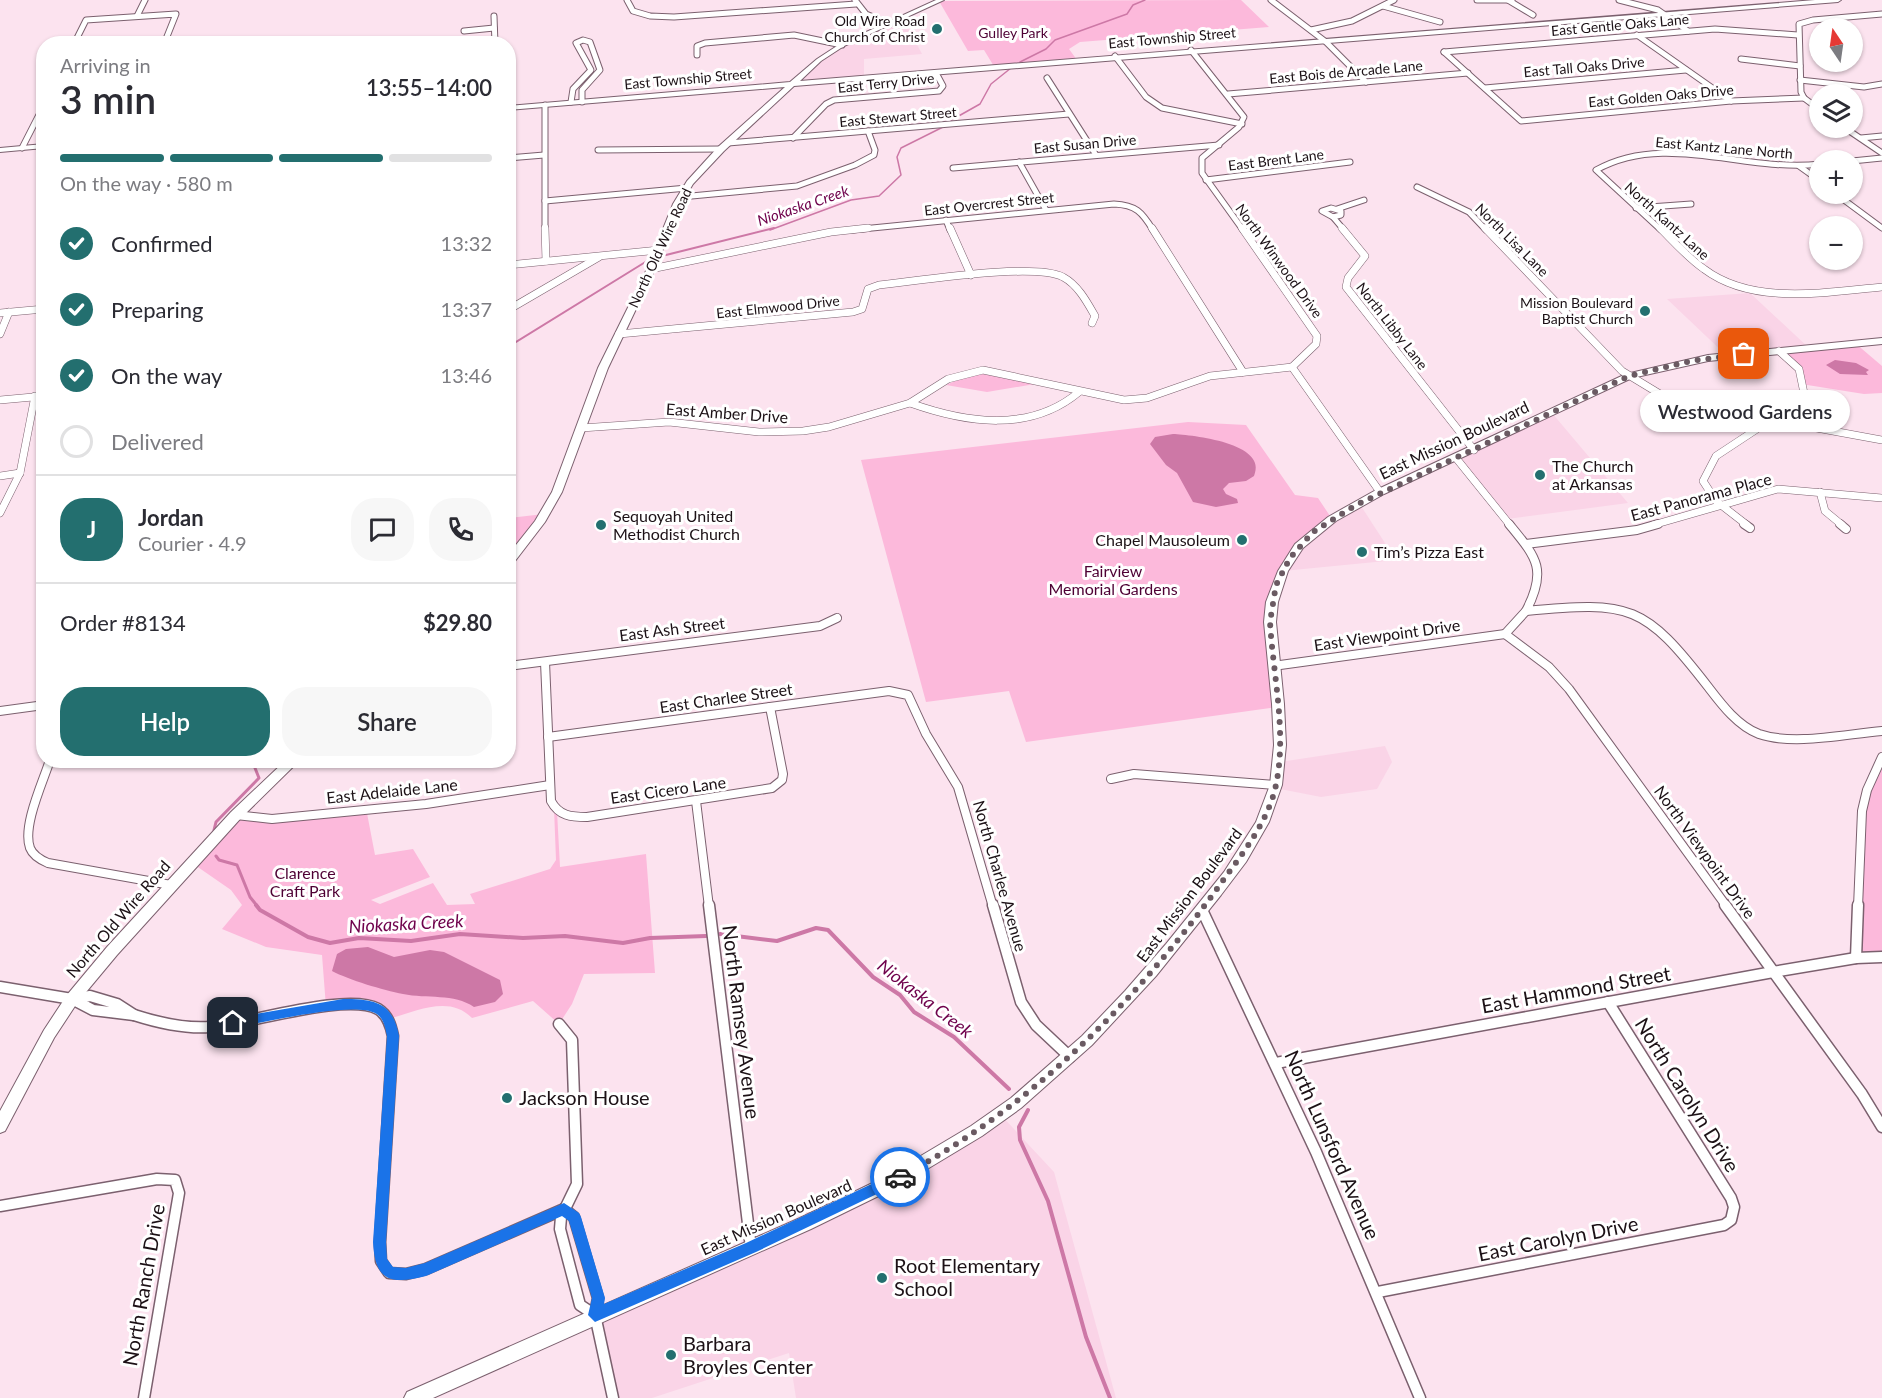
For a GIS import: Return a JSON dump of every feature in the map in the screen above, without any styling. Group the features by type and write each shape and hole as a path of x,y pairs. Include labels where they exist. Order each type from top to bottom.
{"street":[{"path":"137,16 145,0"},
{"path":"627,0 633,10 666,17 856,2 866,14 890,24"},
{"name":"North Old Wire Road","path":"516,552 550,505 603,368 687,188 724,146 817,62 842,45 941,0"},
{"path":"1271,0 1326,42 1366,82"},
{"path":"1311,30 1344,24 1394,0"},
{"path":"1478,0 1512,0"},
{"path":"1508,0 1533,15"},
{"path":"1619,0 1655,9 1688,31"},
{"name":"East Township Street","path":"516,107 1115,56 1326,42 1838,0"},
{"path":"1383,6 1440,22"},
{"path":"78,36 86,20 176,14 167,36"},
{"path":"1809,102 1804,98 1800,80 1799,24 1807,21 1882,14"},
{"path":"494,16 494,36"},
{"path":"464,31 494,28"},
{"name":"East Gentle Oaks Lane","path":"1468,73 1444,52 1740,28 1798,35"},
{"path":"697,55 697,46 705,43 786,36 802,36 842,45"},
{"path":"1637,36 1731,101"},
{"path":"571,102 573,88 591,70 576,43 586,40 590,42 600,68 599,74 582,90 582,102"},
{"path":"1191,50 1243,114 1242,124 1202,158 1200,165 1206,180"},
{"path":"1115,56 1146,97 1162,108 1242,124"},
{"path":"1741,59 1800,66"},
{"name":"East Tall Oaks Drive","path":"1485,88 1686,70"},
{"name":"East Terry Drive","path":"793,138 826,104 834,100 939,91 942,86 936,73"},
{"path":"1468,73 1485,88"},
{"name":"East Bois de Arcade Lane","path":"1228,94 1468,73"},
{"path":"1047,78 1096,156"},
{"path":"1800,80 1864,87 1882,84"},
{"path":"757,87 774,90 775,99"},
{"name":"East Golden Oaks Drive","path":"1485,88 1521,120 1731,101 1804,98"},
{"path":"545,105 546,261"},
{"name":"East Stewart Street","path":"598,150 724,146 1069,114"},
{"path":"22,148 36,121"},
{"path":"681,197 779,189 811,182 874,155 875,150 868,131"},
{"path":"1863,138 1882,136"},
{"path":"1861,138 1882,153"},
{"name":"East Susan Drive","path":"953,168 1219,145"},
{"path":"0,150 36,147"},
{"name":"East Kantz Lane North","path":"1597,173 1598,168 1627,156 1645,153 1685,154 1771,166 1809,165"},
{"path":"516,157 544,155"},
{"path":"1863,160 1882,158"},
{"path":"1019,162 1046,210"},
{"name":"East Brent Lane","path":"1206,180 1350,162"},
{"path":"1799,166 1809,173"},
{"name":"North Kantz Lane","path":"1597,173 1711,274 1760,290 1796,295 1882,287"},
{"name":"North Winwood Drive","path":"1206,180 1317,336 1312,350 1292,367"},
{"name":"North Lisa Lane","path":"1417,187 1469,212 1629,376 1683,408 1745,409 1805,402"},
{"path":"545,201 687,188"},
{"path":"1337,209 1342,214 1333,217 1325,215 1322,211 1337,209 1364,200"},
{"name":"East Overcrest Street","path":"651,269 831,232 1114,204 1138,208 1243,372"},
{"path":"1636,208 1691,204"},
{"path":"1850,204 1882,228"},
{"name":"North Libby Lane","path":"1333,217 1365,256 1364,263 1347,279 1346,287 1474,450"},
{"path":"946,220 971,275 1028,270 1049,271 1064,275 1075,283 1095,316 1092,323"},
{"path":"516,264 659,250"},
{"path":"516,305 602,256"},
{"name":"East Elmwood Drive","path":"619,334 853,312 862,309 868,289 879,285 971,275"},
{"path":"0,313 36,310"},
{"path":"0,334 9,312"},
{"name":"East Mission Boulevard","path":"413,1398 437,1392 595,1315 751,1248 848,1203 928,1161 1017,1102 1070,1057 1136,992 1202,910 1263,821 1276,785 1280,745 1271,612 1276,585 1282,571 1313,532 1380,492 1629,376 1691,361 1882,341"},
{"path":"1779,351 1799,369 1809,424 1814,429 1882,440"},
{"path":"1292,367 1380,492"},
{"name":"East Amber Drive","path":"581,428 669,422 759,432 803,431 829,427 910,403 948,379 983,370 1006,373 1079,392 1124,400 1147,398 1200,378 1292,367"},
{"path":"910,403 951,417 1005,420 1035,416 1063,406 1079,392"},
{"path":"0,400 35,396 20,474 0,513"},
{"path":"1745,409 1760,427 1716,456 1703,481 1707,490 1720,505 1750,528"},
{"path":"1456,458 1535,556 1541,577 1526,611 1504,634"},
{"path":"0,476 20,474"},
{"name":"East Panorama Place","path":"1526,544 1636,530 1778,489 1882,498"},
{"path":"1820,492 1825,511 1846,530"},
{"path":"1526,611 1579,605 1602,606 1645,618 1672,642 1736,720 1756,734 1768,739 1782,740 1882,731"},
{"name":"East Ash Street","path":"516,665 820,626 837,618"},
{"name":"East Viewpoint Drive","path":"1273,666 1504,634"},
{"name":"North Viewpoint Drive","path":"1504,634 1549,667 1569,689 1862,1094 1882,1127"},
{"path":"545,662 550,785"},
{"name":"East Charlee Street","path":"548,737 889,691 908,695"},
{"name":"North Charlee Avenue","path":"908,695 926,734 958,787 1021,1002 1029,1019 1042,1034 1070,1057"},
{"path":"0,711 36,706"},
{"name":"East Cicero Lane","path":"550,785 551,801 560,813 587,817 762,791 778,784 783,774 770,707"},
{"path":"1856,958 1862,811 1867,790 1882,757"},
{"path":"48,768 29,831 31,851 37,858 48,863 171,885"},
{"name":"North Old Wire Road","path":"0,1126 49,1034 72,999 171,885 236,815 286,768"},
{"path":"1111,779 1134,774 1276,785"},
{"name":"East Adelaide Lane","path":"236,815 272,819 426,804 550,785"},
{"name":"North Ramsey Avenue","path":"696,801 751,1248"},
{"name":"North Lunsford Avenue","path":"1202,910 1276,1063 1378,1292 1420,1398"},
{"name":"East Hammond Street","path":"1276,1063 1773,972 1856,958 1882,957"},
{"path":"0,987 72,999 81,1008 108,1014 134,1015 165,1024 195,1027 343,1004 365,1004 381,1010 391,1022 393,1036 380,1242 381,1261 389,1273 406,1274 426,1269 564,1209"},
{"name":"North Carolyn Drive","path":"1608,1002 1731,1198 1734,1207"},
{"path":"560,1024 572,1040 577,1184 573,1197 564,1209 559,1225 580,1305 595,1315"},
{"name":"North Ranch Drive","path":"0,1206 157,1179 175,1180 179,1186 179,1193 144,1398"},
{"name":"East Carolyn Drive","path":"1378,1292 1724,1225 1731,1220 1734,1207"},
{"path":"564,1209 574,1217 598,1298 595,1315 613,1398"}],"shaded area":[{"path":"903,18 922,54 864,59 864,79 790,85 842,45"},
{"path":"1750,293 1809,348 1727,356 1667,299"},
{"path":"1835,360 1856,363 1869,370 1866,372 1868,375 1840,374 1826,365"},
{"path":"1552,413 1628,503 1507,519 1456,458"},
{"path":"1173,434 1196,436 1226,443 1240,448 1250,456 1256,465 1254,476 1246,481 1229,483 1223,489 1226,494 1237,499 1238,503 1216,507 1193,502 1177,473 1166,465 1150,444 1155,437"},
{"path":"1359,503 1396,560 1283,571 1299,546"},
{"path":"1385,746 1392,762 1377,789 1321,797 1275,788 1280,762"},
{"path":"368,947 394,957 430,950 444,952 500,980 503,994 495,1002 474,1007 449,998 403,994 386,990 332,971 337,954 346,949"},
{"name":"Root Elementary School","path":"1000,1114 1054,1172 1116,1398 796,1398 789,1353 652,1398 613,1398 595,1315 848,1203"}],"green space":[{"name":"Gulley Park","path":"1241,0 1269,27 1080,42 1069,49 1077,60 995,68 984,50 968,51 939,1"},
{"path":"1855,343 1882,366 1882,393 1864,394 1801,384 1799,369 1779,351"},
{"path":"983,374 1035,384 987,392 946,385 964,377"},
{"name":"Fairview Memorial Gardens","path":"1188,422 1246,425 1295,495 1318,498 1332,519 1299,546 1272,602 1278,707 1026,742 1009,691 926,702 861,460"},
{"path":"544,514 516,553 516,517"},
{"path":"1882,757 1882,957 1856,958 1862,811"},
{"name":"Clarence Craft Park","path":"366,808 375,855 413,849 430,877 371,900 380,904 433,883 447,905 475,904 470,894 550,869 556,860 554,808 557,811 560,867 646,854 655,973 584,974 572,1004 559,1024 533,1001 472,1018 453,1007 442,1006 420,1009 388,1019 381,1010 326,1007 322,955 266,947 222,929 242,905 231,890 192,863 236,815 260,820"}],"waterway":[{"name":"Niokaska Creek","path":"1020,62 1046,49 1055,40 1127,14 1133,5 1145,0"},
{"name":"Niokaska Creek","path":"948,122 980,104 991,84 1011,68"},
{"name":"Niokaska Creek","path":"770,230 851,200 879,196 901,175 897,157 901,148 943,127"},
{"name":"Niokaska Creek","path":"666,255 774,228"},
{"name":"Niokaska Creek","path":"516,342 647,261"},
{"name":"Niokaska Creek","path":"214,830 216,822 259,778 255,768"},
{"name":"Niokaska Creek","path":"216,856 219,860 237,865 250,897 258,907"},
{"name":"Niokaska Creek","path":"256,905 260,910 308,937 330,943 359,938 411,941 460,934 523,938 565,936 623,943 650,938 706,936"},
{"name":"Niokaska Creek","path":"720,934 777,941 816,928 828,930 873,977 900,995 914,1012 954,1037 1009,1089"},
{"name":"Niokaska Creek","path":"1028,1110 1019,1127 1020,1140 1048,1201 1086,1337 1110,1398"}],"way so far":[{"path":"900,1177 950,1148 1017,1102 1107,1022 1136,992 1202,910 1249,844 1272,800 1280,762 1278,707 1270,622 1272,602 1282,571 1299,546 1313,532 1380,492 1629,376 1691,361 1744,354"}],"place":[{"name":"Old Wire Road Church of Christ","path":"937,29"},
{"name":"Mission Boulevard Baptist Church","path":"1645,311"},
{"name":"Westwood Gardens","path":"1744,354"},
{"name":"The Church at Arkansas","path":"1540,475"},
{"name":"Sequoyah United Methodist Church","path":"601,525"},
{"name":"Chapel Mausoleum","path":"1242,540"},
{"name":"Tim’s Pizza East","path":"1362,552"},
{"name":"Jackson House","path":"507,1098"},
{"name":"Root Elementary School","path":"882,1278"},
{"name":"Barbara Broyles Center","path":"671,1355"}],"route":[{"path":"233,1023 343,1004 365,1004 381,1010 391,1022 393,1036 380,1242 381,1261 389,1273 406,1274 426,1269 564,1209 574,1217 598,1298 595,1315 751,1248 900,1177"}]}
